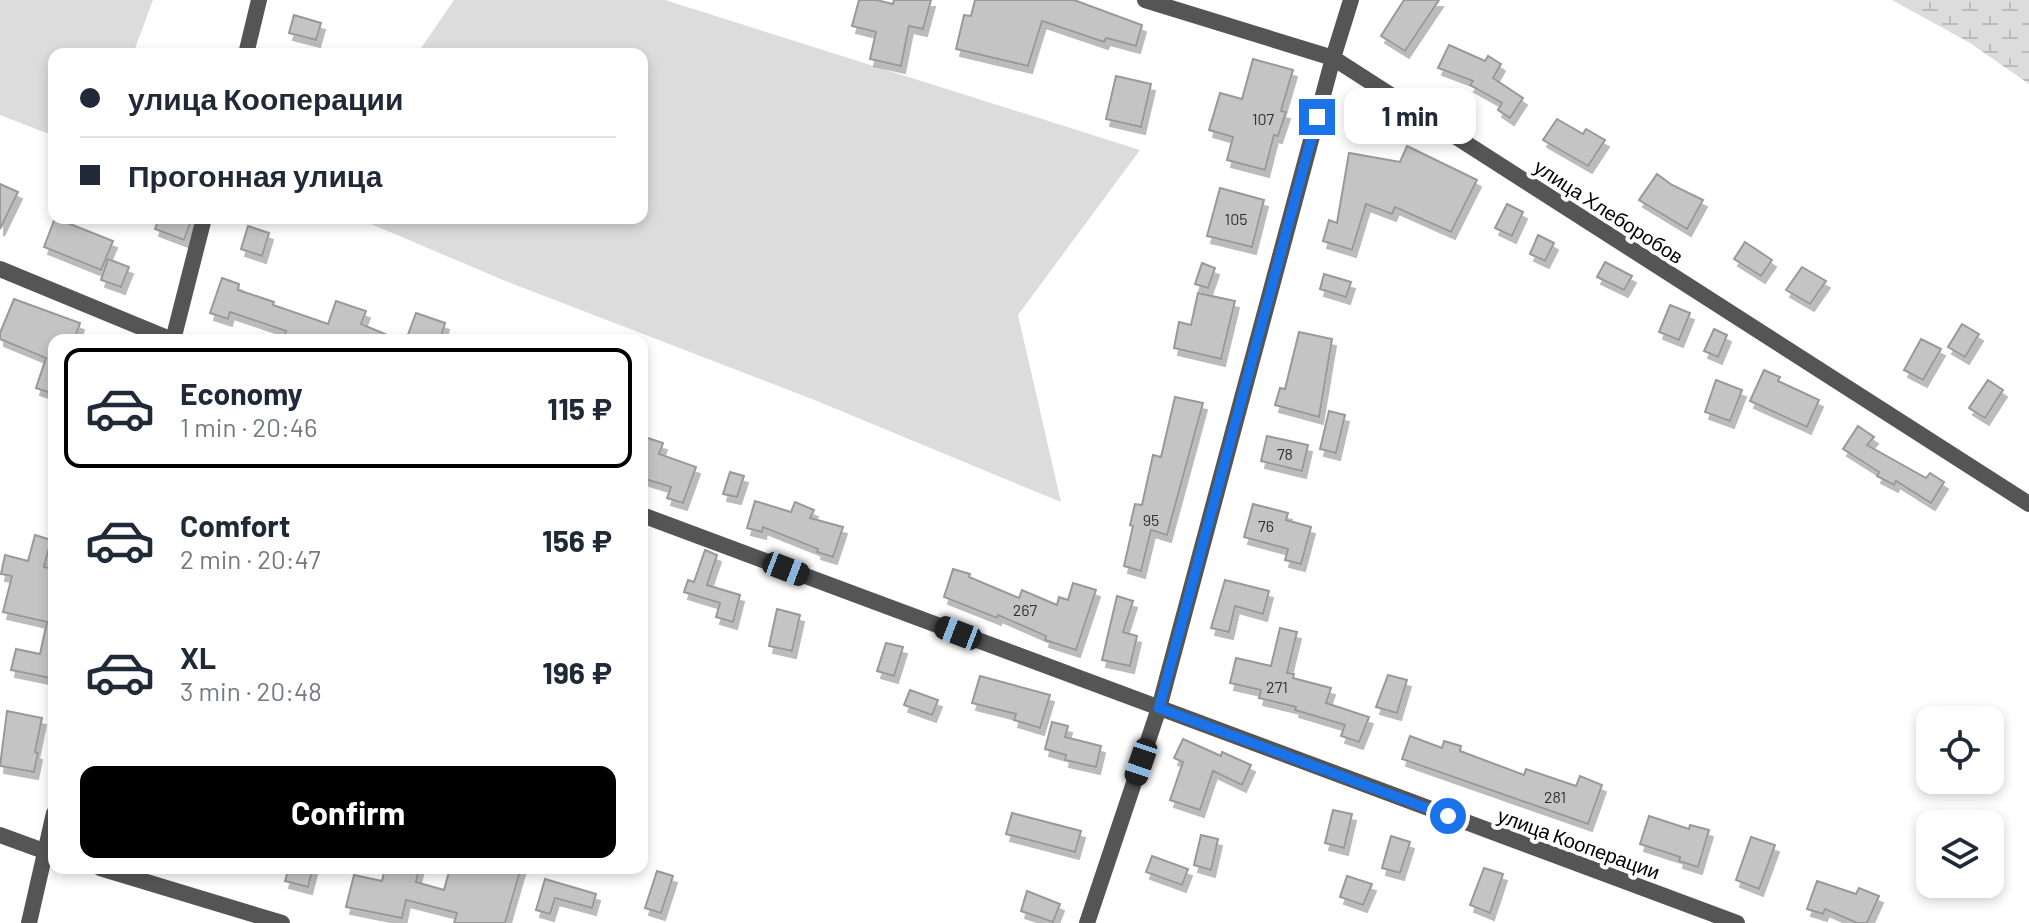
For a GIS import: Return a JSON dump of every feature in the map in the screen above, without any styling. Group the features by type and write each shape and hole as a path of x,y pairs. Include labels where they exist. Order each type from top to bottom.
{"street":[{"path":"247,48 259,0"},
{"name":"улица Хлеборобов","path":"1145,0 1333,58 2029,504"},
{"path":"1087,923 1159,708 1351,0"},
{"path":"175,334 202,224"},
{"path":"0,269 158,334"},
{"name":"улица Кооперации","path":"648,517 1737,923"},
{"path":"0,835 48,853"},
{"path":"29,923 48,856"},
{"path":"120,874 282,923"}],"green space":[{"path":"0,0 153,0 135,48 48,48 48,134 0,115"},
{"path":"454,0 665,0 1140,150 1018,315 1061,502 812,399 503,280 371,224 648,224 648,48 421,48"},
{"path":"1892,0 2029,0 2029,84 1970,43"}],"building":[{"path":"859,0 893,4 894,0 931,0 923,29 909,26 901,66 870,59 876,32 852,26"},
{"path":"975,0 1074,0 1142,25 1136,46 1106,38 1104,42 1042,21 1028,66 956,49 964,15 971,16"},
{"path":"1404,0 1439,0 1405,51 1381,36"},
{"path":"294,15 321,23 316,40 289,33"},
{"path":"1449,45 1485,61 1488,56 1501,64 1493,78 1523,98 1510,118 1498,110 1502,103 1470,85 1473,81 1438,68"},
{"path":"1253,59 1293,70 1281,111 1286,112 1278,136 1274,135 1265,170 1227,160 1233,137 1209,130 1220,93 1242,99"},
{"path":"1116,76 1151,84 1141,127 1106,119"},
{"path":"1557,119 1583,134 1586,129 1605,140 1588,166 1543,140"},
{"path":"1407,146 1477,180 1451,232 1395,207 1392,214 1366,204 1352,250 1323,241 1329,220 1337,223 1349,153 1400,162"},
{"path":"1657,174 1703,200 1687,229 1639,200"},
{"path":"0,184 18,192 0,229"},
{"path":"1220,188 1264,200 1252,247 1207,236"},
{"path":"1507,204 1523,212 1512,236 1495,228"},
{"path":"53,224 70,224 113,241 101,270 44,247"},
{"path":"157,224 190,224 184,240 155,229"},
{"path":"248,226 269,233 262,256 241,249"},
{"path":"1538,235 1554,243 1545,261 1530,254"},
{"path":"1745,242 1772,260 1761,276 1734,259"},
{"path":"108,259 129,267 121,287 101,280"},
{"path":"1605,262 1632,276 1624,290 1597,277"},
{"path":"1202,263 1215,268 1208,288 1195,284"},
{"path":"1802,267 1826,281 1810,304 1786,290"},
{"path":"1324,274 1351,282 1346,297 1320,289"},
{"path":"222,278 239,284 238,290 328,324 336,301 366,311 361,324 385,334 285,334 286,331 230,312 228,319 210,313"},
{"path":"1198,293 1235,301 1221,359 1174,348 1179,322 1191,325"},
{"path":"14,299 80,323 76,334 48,334 48,392 36,388 46,358 0,339"},
{"path":"1670,305 1690,313 1679,340 1659,332"},
{"path":"416,313 445,323 442,334 408,334"},
{"path":"1962,324 1979,334 1965,357 1948,347"},
{"path":"1714,329 1727,335 1718,357 1704,351"},
{"path":"1299,332 1332,339 1319,417 1275,405 1280,388 1285,389"},
{"path":"1921,339 1941,349 1923,380 1904,370"},
{"path":"1764,370 1780,377 1778,381 1819,400 1807,427 1750,401"},
{"path":"1716,380 1742,390 1730,421 1705,412"},
{"path":"1988,380 2003,390 1985,418 1969,408"},
{"path":"1175,397 1203,403 1167,535 1151,530 1141,571 1124,566 1133,526 1130,525 1135,504 1142,505 1153,455 1161,457"},
{"path":"1329,411 1345,415 1336,453 1320,449"},
{"path":"1858,426 1874,437 1867,445 1926,478 1930,473 1944,482 1931,503 1896,481 1894,485 1877,476 1879,472 1843,449"},
{"path":"1267,436 1308,445 1302,471 1261,461"},
{"path":"648,438 663,443 659,454 696,467 683,503 667,498 671,487 648,480"},
{"path":"730,472 744,476 737,497 723,494"},
{"path":"755,501 791,512 795,502 814,510 810,518 843,527 833,557 763,527 762,532 747,528"},
{"path":"1253,504 1288,513 1286,520 1311,527 1301,564 1285,560 1288,549 1244,537"},
{"path":"35,535 48,539 44,567 48,568 48,678 11,670 16,649 40,654 47,622 3,612 12,576 1,574 5,555 28,561"},
{"path":"705,550 717,555 707,585 740,595 733,622 716,617 720,603 684,592 688,580 694,582"},
{"path":"953,569 1019,598 1022,590 1057,605 1059,597 1068,600 1073,583 1096,590 1076,650 1045,640 1046,636 998,615 997,618 944,597"},
{"path":"1225,580 1269,591 1263,614 1235,606 1229,632 1211,628"},
{"path":"1117,596 1133,601 1123,632 1137,636 1130,666 1102,660"},
{"path":"777,609 800,615 792,651 769,646"},
{"path":"1280,628 1297,632 1287,673 1294,674 1293,678 1331,688 1326,703 1369,717 1359,742 1341,736 1345,725 1295,710 1296,707 1259,698 1261,690 1230,683 1236,658 1271,666"},
{"path":"886,643 903,647 894,676 877,671"},
{"path":"1388,675 1407,680 1397,713 1376,707"},
{"path":"980,676 1050,695 1040,728 1014,720 1016,714 972,703"},
{"path":"910,690 938,700 932,715 904,705"},
{"path":"7,711 42,718 34,772 0,766"},
{"path":"1052,722 1068,726 1065,737 1101,746 1096,767 1065,760 1066,755 1045,749"},
{"path":"1410,736 1442,748 1444,741 1461,746 1460,751 1524,775 1526,769 1576,786 1580,776 1602,785 1588,824 1402,759"},
{"path":"1183,739 1251,765 1242,785 1213,771 1200,810 1170,800 1183,762 1174,758"},
{"path":"1333,810 1352,814 1344,848 1325,843"},
{"path":"1012,813 1081,831 1075,852 1006,834"},
{"path":"1649,816 1689,829 1690,825 1709,830 1698,867 1679,861 1680,857 1640,844"},
{"path":"1201,835 1218,839 1211,870 1194,865"},
{"path":"1391,836 1410,842 1400,873 1382,868"},
{"path":"1751,837 1775,845 1759,889 1736,880"},
{"path":"1152,856 1188,869 1182,885 1146,872"},
{"path":"1484,868 1503,874 1490,913 1470,905"},
{"path":"657,871 673,876 661,913 645,908"},
{"path":"287,874 311,874 308,887 285,881"},
{"path":"384,874 418,874 416,882 444,890 448,874 519,874 505,923 454,923 457,913 406,900 402,918 346,907 354,875 382,881"},
{"path":"1347,876 1372,884 1363,905 1340,897"},
{"path":"545,879 596,894 592,908 555,898 550,914 536,910"},
{"path":"1817,881 1856,894 1859,888 1879,896 1867,923 1857,923 1825,909 1823,914 1807,909"},
{"path":"1027,891 1060,904 1053,922 1021,911"}],"route":[{"path":"1317,117 1159,708 1448,816"}]}
